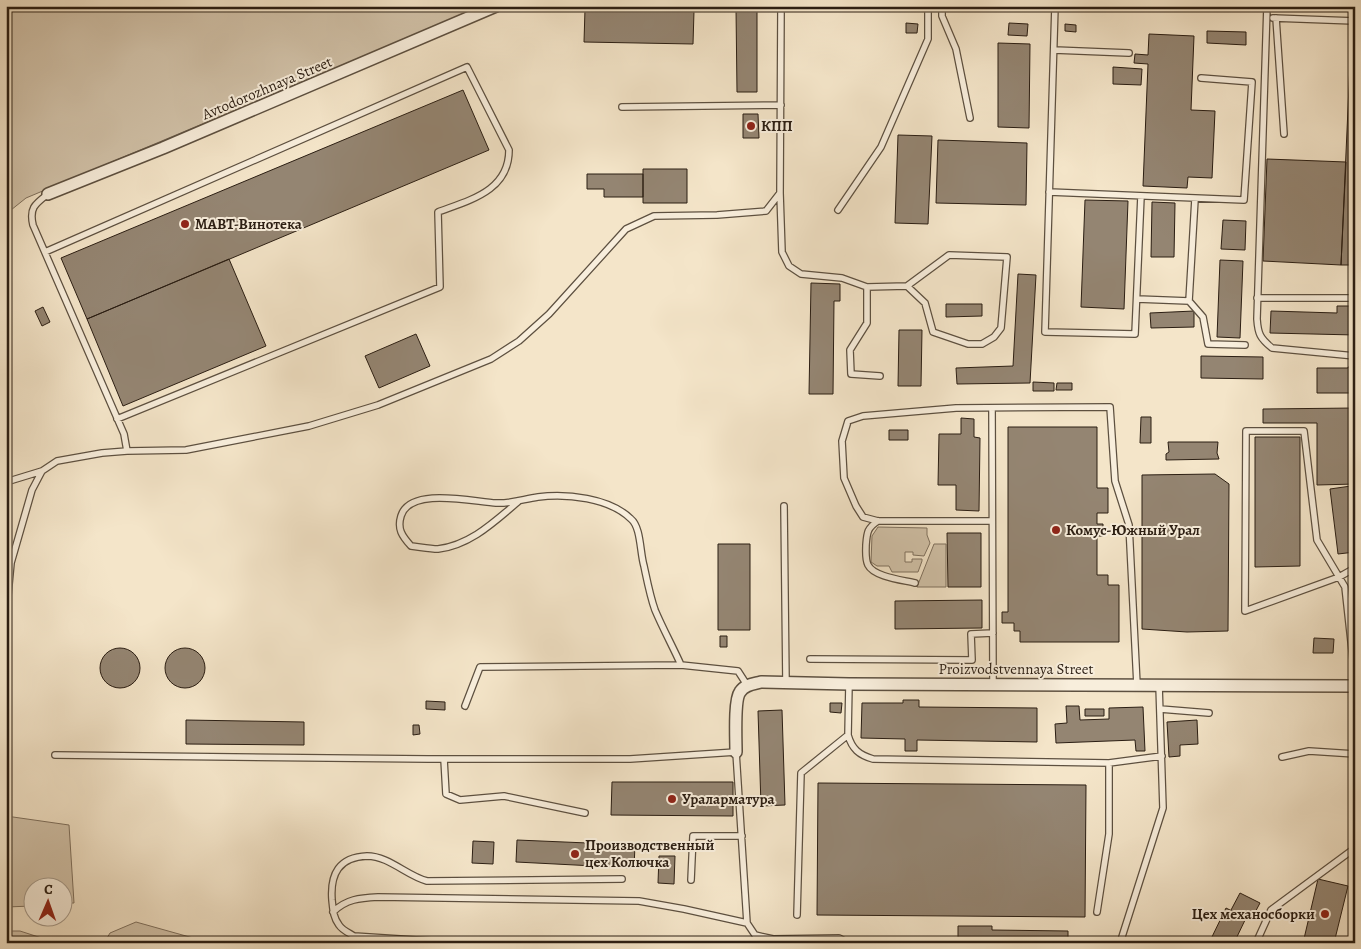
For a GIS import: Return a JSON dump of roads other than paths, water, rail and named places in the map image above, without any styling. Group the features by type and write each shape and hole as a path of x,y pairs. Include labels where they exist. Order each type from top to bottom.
{"street":[{"name":"Avtodorozhnaya Street","path":"48,194 163,148 496,6"},
{"name":"Proizvodstvennaya Street","path":"747,685 761,682 786,682 849,684 1354,686"},
{"path":"736,752 737,702 740,692 747,685"}],"lane":[{"path":"781,6 780,193 782,252 789,266 801,274 842,278 867,287 907,286 949,254 1007,257 1001,328 994,338 982,344 968,344 933,332 924,303 907,286"},
{"path":"838,210 881,148 928,39 928,6"},
{"path":"942,6 942,16 956,49 970,118"},
{"path":"1055,6 1045,332 1135,334 1141,196"},
{"path":"1267,6 1257,298 1258,332 1272,348 1355,356"},
{"path":"1268,18 1355,21"},
{"path":"1276,18 1284,134"},
{"path":"1054,50 1129,53"},
{"path":"46,252 468,67 508,150 509,163 502,178 489,190 438,212 440,287 116,419"},
{"path":"1049,192 1244,200 1252,82 1201,78"},
{"path":"622,106 781,106"},
{"path":"6,482 42,471 57,461 102,453 186,450 309,426 378,405 456,375 491,359 519,341 549,314 626,230 654,216 766,211 780,193"},
{"path":"48,194 34,205 31,216 124,434 127,451"},
{"path":"1195,199 1189,301 1203,317 1208,344 1245,345"},
{"path":"867,287 867,323 850,350 850,374 880,376"},
{"path":"1257,298 1355,298"},
{"path":"1137,299 1189,301"},
{"path":"992,521 878,521 863,517 844,478 842,441 848,421 864,416 956,408 1110,407 1116,482 1129,525 1137,685"},
{"path":"992,408 993,684"},
{"path":"1354,686 1345,587 1339,577 1317,540 1304,431 1246,431 1245,611 1339,577 1355,568"},
{"path":"6,616 11,563 32,490 42,471"},
{"path":"518,501 477,536 437,549 411,546 402,536 399,525 402,513 412,503 435,498 456,498 498,503 539,497 577,496 606,503 632,519 637,528 643,564 655,609 681,665"},
{"path":"784,506 786,682"},
{"path":"878,521 871,526 867,533 865,556 868,565 873,571 882,575 915,583"},
{"path":"810,659 972,660 972,634 993,633"},
{"path":"465,706 480,667 681,665 738,671 747,685"},
{"path":"849,684 848,735 850,742 862,756 873,759 1109,763 1162,756"},
{"path":"1120,943 1163,808 1159,685"},
{"path":"1160,709 1209,713"},
{"path":"797,915 801,773 848,735"},
{"path":"1282,757 1309,751 1355,754"},
{"path":"55,755 630,759 736,752 748,923 755,935 773,939 839,938 848,943"},
{"path":"444,759 446,794 460,800 504,796 585,813"},
{"path":"1097,912 1109,834 1109,763"},
{"path":"691,880 693,836 742,836"},
{"path":"1256,943 1271,910 1355,848"},
{"path":"462,943 354,936 340,927 334,916 332,894 333,880 336,872 343,862 369,856 386,861 415,878 427,881 622,879"},
{"path":"333,912 341,904 354,899 378,896 639,901 748,923"}],"place":[{"name":"КПП","path":"751,126"},
{"name":"МАВТ-Винотека","path":"185,224"},
{"name":"Комус-Южный Урал","path":"1056,530"},
{"name":"Ураларматура","path":"672,799"},
{"name":"Производственный цех Колючка","path":"575,854"},
{"name":"Цех механосборки","path":"1325,914"}]}
